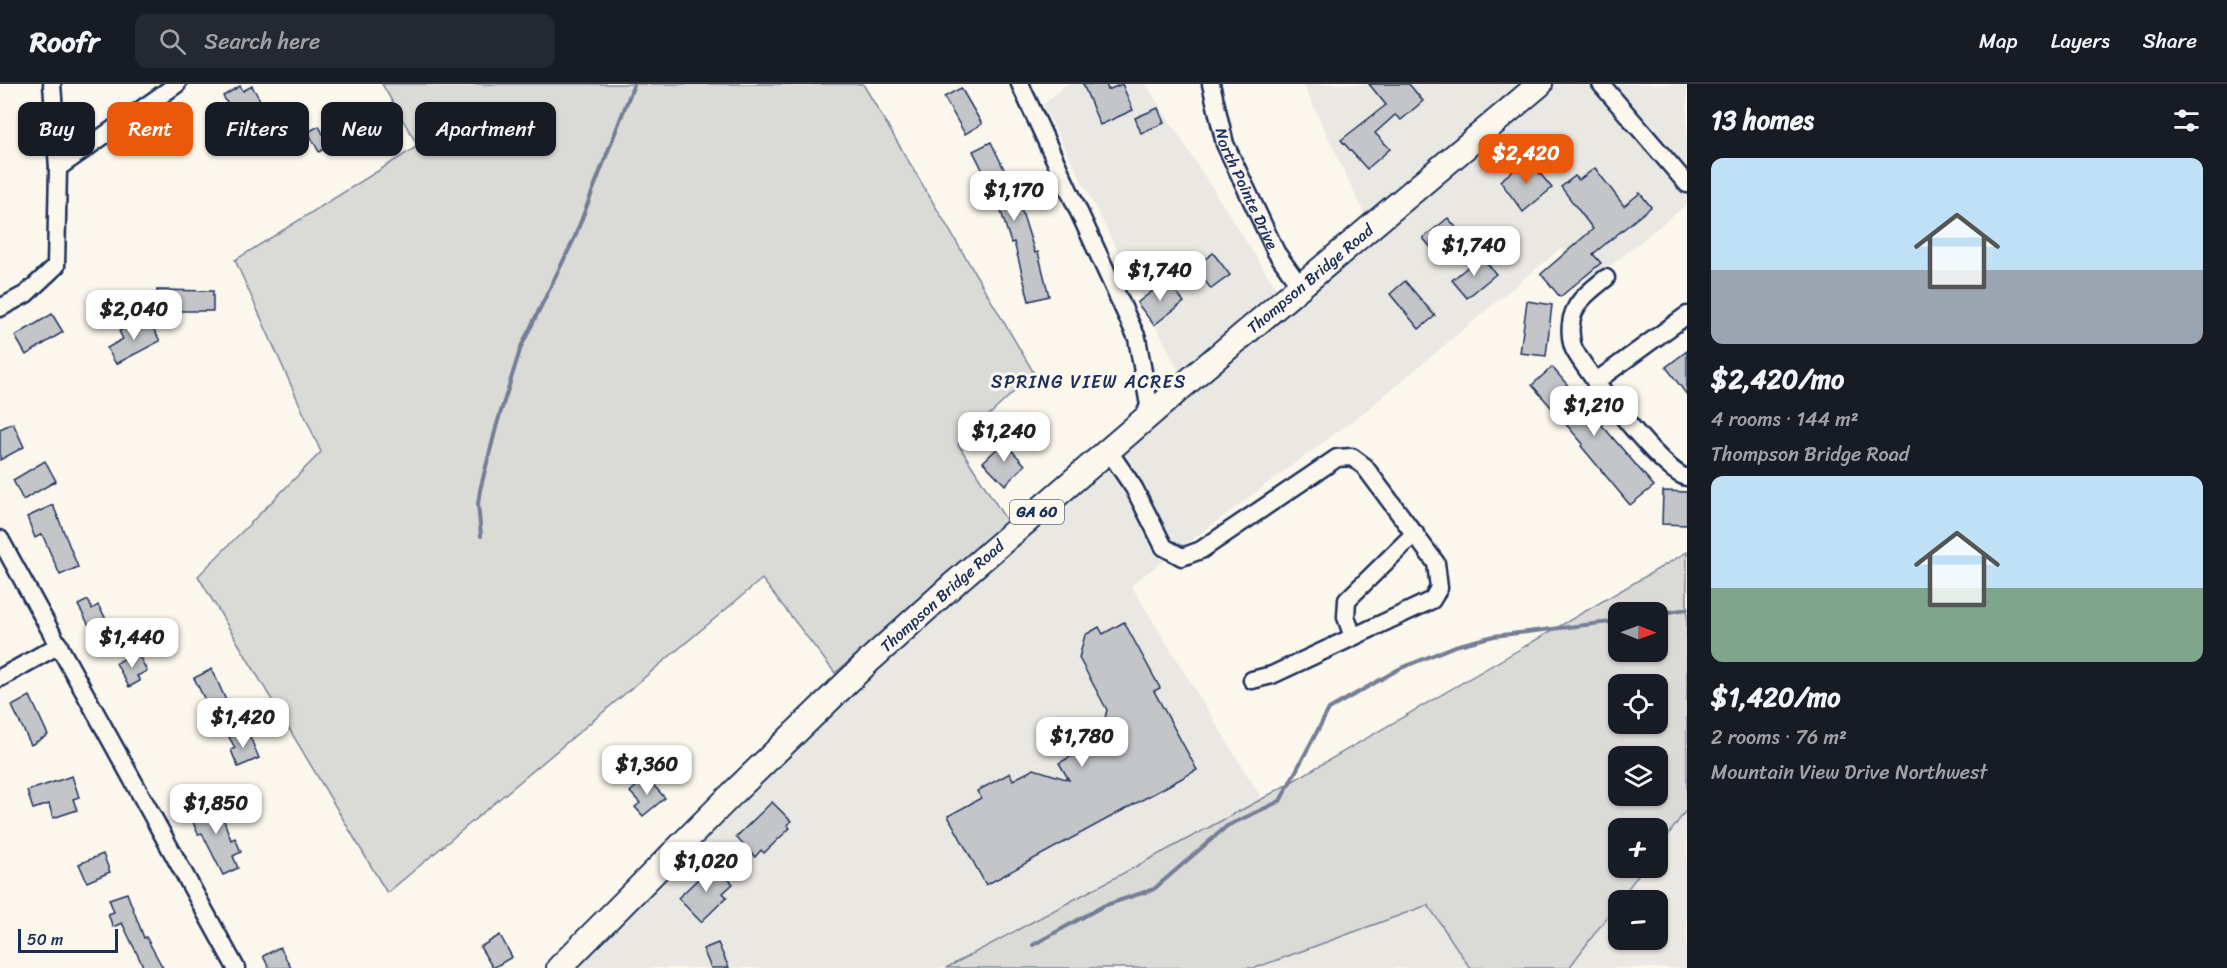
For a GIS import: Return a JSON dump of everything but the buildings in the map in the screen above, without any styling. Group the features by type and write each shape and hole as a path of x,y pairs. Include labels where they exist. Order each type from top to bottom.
{"highway":[{"name":"Thompson Bridge Road","path":"559,968 726,799 871,659 1108,450 1540,84"}],"street":[{"path":"0,308 26,294 56,266 58,168 52,84"},
{"path":"58,168 177,84"},
{"path":"1020,84 1137,338 1149,405 1143,420"},
{"name":"North Pointe Drive","path":"1211,84 1225,144 1276,252 1300,286"},
{"path":"1601,84 1687,184"},
{"path":"1606,278 1581,298 1570,324 1573,349 1595,382 1665,465 1681,477 1687,477"},
{"path":"1595,382 1687,315"},
{"path":"1108,450 1134,488 1164,547 1182,557 1202,550 1337,459 1353,457 1364,466 1436,563 1439,588 1432,600 1272,675 1252,680"},
{"path":"1353,637 1346,616 1347,600 1415,533"},
{"path":"0,538 236,968"},
{"path":"0,678 59,645"}],"shaded area":[{"path":"382,84 863,84 1034,373 958,444 1010,526 835,673 762,579 387,893 198,576 321,452 235,260 415,148 415,156 556,156 556,102 415,102 415,141 403,120 403,102 392,102"},
{"path":"1067,84 1146,84 1281,296 1371,228 1303,84 1687,84 1687,204 1591,282 1561,248 1368,409 1131,585 1262,799 946,968 547,968 835,673 1184,381 1043,105"},
{"path":"1687,552 1687,809 1668,835 1668,818 1608,818 1608,878 1636,878 1627,890 1608,890 1608,915 1569,968 1470,968 1428,905 1255,968 946,968 1262,799"},
{"path":"1687,809 1687,968 1569,968 1608,915 1608,950 1668,950 1668,890 1627,890 1636,878 1668,878 1668,835"},
{"path":"1428,905 1470,968 1255,968"}],"waterway":[{"path":"481,536 478,504 480,490 497,424 521,347 574,239 634,84"},
{"path":"1668,612 1687,609"},
{"path":"1033,945 1103,906 1154,889 1227,826 1280,801 1329,709 1399,669 1455,646 1494,636 1608,622"}],"district":[{"name":"SPRING VIEW ACRES","path":"1089,382"}]}
